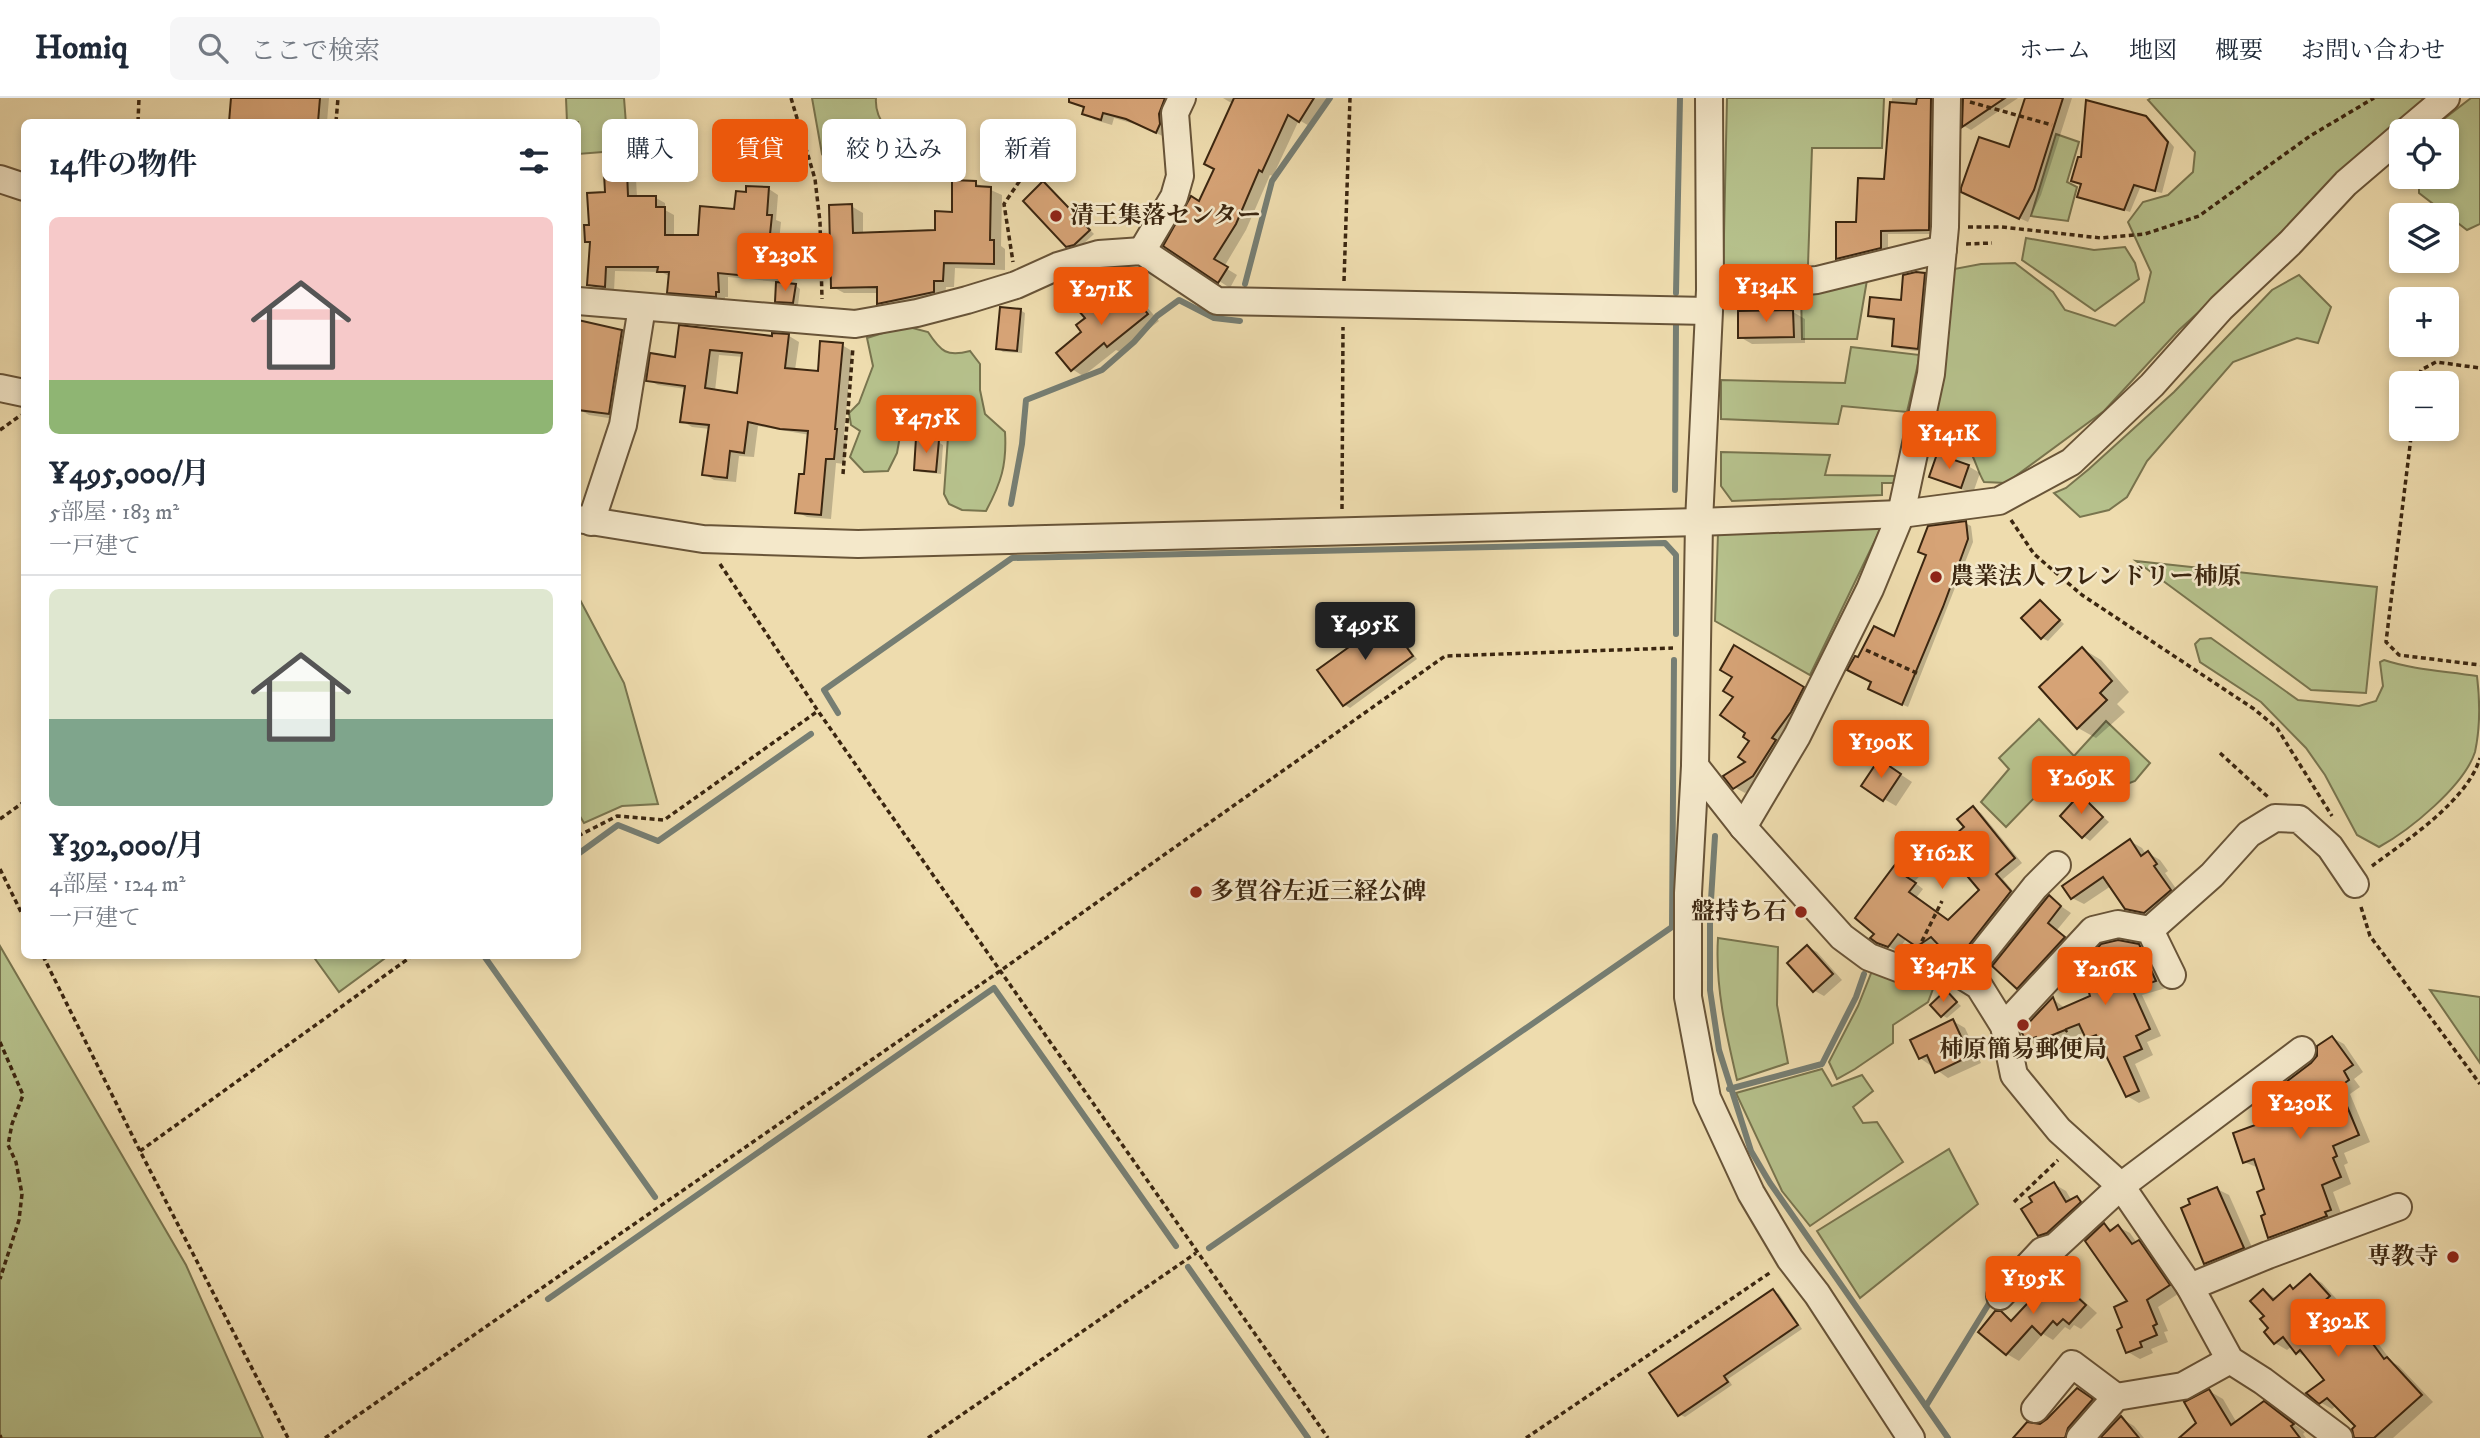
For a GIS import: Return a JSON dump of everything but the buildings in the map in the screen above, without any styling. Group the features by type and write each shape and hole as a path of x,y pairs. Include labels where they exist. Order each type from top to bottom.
{"street":[{"path":"1142,251 1174,197 1180,176 1175,113 1182,98"},
{"path":"1709,98 1709,301 1699,522 1695,766 1688,893 1688,997 1707,1098 1751,1193 1790,1259 1817,1294 1911,1438"},
{"path":"2421,119 2446,98"},
{"path":"1743,827 1797,736 1870,589 1901,514 1931,374 1958,100"},
{"path":"642,307 623,425 584,521 703,539 858,544 1288,534 1901,514 1999,502 2071,462 2152,385 2221,308 2290,243 2346,183 2389,146"},
{"path":"0,179 21,186"},
{"path":"581,301 855,324 917,313 1016,285 1058,266 1099,254 1142,251 1217,301 1709,301 1817,280 1944,238"},
{"path":"0,388 21,392"},
{"path":"1695,766 1743,827 1842,937 1869,957 1906,971 1958,973 1979,986 2004,1026 2014,1075 2059,1130 2121,1186 2190,1287 2230,1360 2263,1381 2339,1438"},
{"path":"2150,930 2212,875 2249,834 2275,818 2299,819 2361,877"},
{"path":"1964,976 2035,887 2057,865"},
{"path":"2004,1026 2093,929 2118,924 2150,930"},
{"path":"2150,930 2172,975"},
{"path":"2000,1296 2042,1251 2055,1247 2121,1186 2302,1049"},
{"path":"2190,1287 2398,1207"},
{"path":"2080,1438 2116,1397 2183,1386 2230,1360"},
{"path":"2035,1409 2073,1364 2116,1397"}],"path":[{"path":"138,119 139,98"},
{"path":"336,119 338,98"},
{"path":"791,98 814,180 820,222 823,322"},
{"path":"1342,531 1343,302 1350,98"},
{"path":"1944,238 2002,227 2101,238 2146,234 2199,216 2311,136 2374,98"},
{"path":"1958,100 2052,125"},
{"path":"1016,285 1004,204 1019,182"},
{"path":"843,474 855,324"},
{"path":"2421,371 2436,362 2480,368"},
{"path":"0,430 21,415"},
{"path":"2411,441 2386,642 2399,655 2480,665"},
{"path":"1999,502 2034,554 2082,595 2253,709 2277,728 2337,822"},
{"path":"703,539 818,711 1328,1438"},
{"path":"1845,640 1919,674"},
{"path":"325,1438 1000,971 1445,656 1696,647"},
{"path":"581,833 617,816 664,820 818,711"},
{"path":"2220,753 2272,800 2275,818"},
{"path":"2480,758 2477,768 2457,795 2361,877 2370,936 2480,1084"},
{"path":"0,819 21,804"},
{"path":"0,869 21,912"},
{"path":"1906,971 1942,901"},
{"path":"44,959 140,1152 288,1438"},
{"path":"140,1152 408,959"},
{"path":"0,1042 23,1095 12,1124 8,1145 16,1162 22,1194 19,1220 0,1279"},
{"path":"2014,1202 2075,1144"},
{"path":"928,1438 1196,1253"},
{"path":"1526,1438 1790,1259"}],"green space":[{"path":"566,98 624,98 626,119 602,119 602,152 581,154 581,119 567,119"},
{"path":"812,98 876,98 880,119 822,119 822,154"},
{"path":"1727,98 1884,98 1882,148 1812,148 1808,265 1723,279"},
{"path":"2426,98 2403,119 2389,119 2389,132 2303,217 2179,330 2104,411 2006,483 1984,482 1970,451 1963,443 1949,433 1928,425 1954,269 1981,264 2015,263 2053,292 2065,310 2115,326 2144,302 2151,272 2128,222 2143,202 2168,195 2193,172 2195,152 2148,100"},
{"path":"2471,98 2480,98 2480,224 2467,230 2459,224 2459,203 2432,203 2419,193 2419,189 2459,189 2459,119 2444,119"},
{"path":"2056,134 2079,142 2067,182 2077,187 2068,221 2031,216"},
{"path":"2026,238 2094,250 2125,247 2135,263 2139,279 2095,311 2022,260"},
{"path":"2299,275 2331,307 2318,343 2297,338 2233,362 2147,461 2127,497 2109,510 2080,517 2054,493 2066,488 2089,469 2174,392 2272,290"},
{"path":"1867,280 1857,339 1802,339 1801,290"},
{"path":"905,326 928,332 941,348 950,353 970,351 980,364 980,390 985,414 1005,432 1002,473 986,511 962,510 949,504 944,494 948,437 935,429 919,428 900,436 897,453 888,471 864,472 850,457 860,431 851,425 849,413 859,403 873,366 867,338"},
{"path":"1851,347 1920,355 1907,412 1842,406 1838,424 1721,419 1721,380 1845,383"},
{"path":"1721,452 1830,455 1825,475 1898,476 1895,483 1882,483 1882,495 1732,501 1721,486"},
{"path":"1881,528 1810,675 1715,621 1718,533"},
{"path":"2136,561 2377,587 2366,693 2311,690"},
{"path":"581,602 624,683 658,804 622,806 584,823 581,818"},
{"path":"2211,638 2298,700 2359,706 2376,701 2383,686 2380,662 2384,660 2418,668 2477,676 2478,734 2475,752 2469,765 2460,779 2434,806 2406,830 2379,847 2357,835 2325,775 2306,748 2261,702 2200,662 2195,644 2200,639"},
{"path":"2039,719 2074,756 2106,721 2150,763 2135,781 2111,790 2074,757 2006,827 1981,802 2009,769 1999,758"},
{"path":"1718,938 1778,947 1777,1005 1788,1063 1737,1080 1720,992"},
{"path":"0,946 186,1265 263,1438 0,1438"},
{"path":"315,959 384,959 339,992"},
{"path":"1872,971 1933,989 1928,1002 1893,1025 1893,1043 1837,1079 1829,1062 1858,1006"},
{"path":"2430,990 2480,997 2480,1063"},
{"path":"1822,1069 1832,1086 1862,1075 1873,1091 1853,1107 1863,1123 1877,1122 1903,1162 1810,1226 1782,1191 1736,1093"},
{"path":"1949,1149 1978,1204 1860,1298 1817,1231"}],"waterway":[{"path":"1245,284 1272,181 1330,98"},
{"path":"1676,293 1680,98"},
{"path":"1011,504 1022,444 1026,400 1102,370 1134,342 1157,316 1179,300 1214,318 1240,321"},
{"path":"1675,490 1676,323"},
{"path":"838,713 824,690 1012,558 1665,543 1676,555 1676,634"},
{"path":"1209,1248 1672,927 1674,660"},
{"path":"581,852 618,825 658,841 811,734"},
{"path":"1715,836 1710,916 1710,990 1719,1050 1751,1151 1770,1183 1948,1438"},
{"path":"486,959 655,1197"},
{"path":"1729,1089 1822,1064 1856,997 1864,974"},
{"path":"548,1299 994,988 1176,1246"},
{"path":"1188,1267 1308,1438"},
{"path":"1926,1406 1993,1297"}],"place":[{"name":"清王集落センター","path":"1056,216"},
{"name":"農業法人 フレンドリー柿原","path":"1936,577"},
{"name":"多賀谷左近三経公碑","path":"1196,892"},
{"name":"盤持ち石","path":"1801,912"},
{"name":"柿原簡易郵便局","path":"2023,1025"},
{"name":"専教寺","path":"2453,1257"}]}
